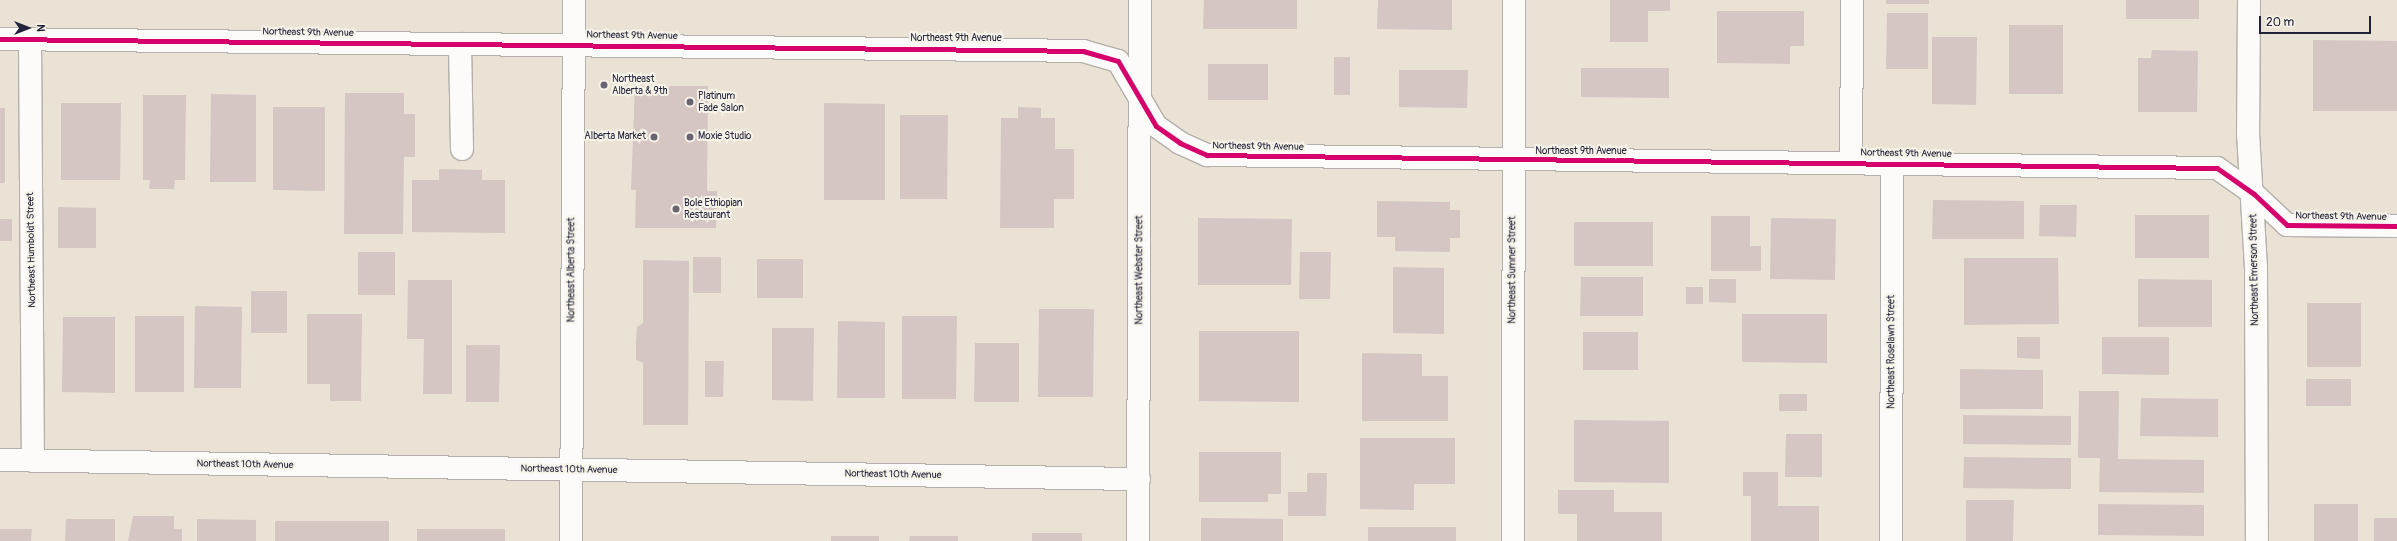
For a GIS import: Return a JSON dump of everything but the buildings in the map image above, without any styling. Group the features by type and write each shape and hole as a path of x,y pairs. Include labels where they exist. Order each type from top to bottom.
{"street":[{"name":"Northeast Alberta Street","path":"571,541 574,0"},
{"name":"Northeast Webster Street","path":"1138,541 1140,0"},
{"name":"Northeast Sumner Street","path":"1513,541 1514,0"},
{"path":"1852,0 1852,162"},
{"name":"Northeast Emerson Street","path":"2249,0 2248,133 2254,194 2257,541"},
{"name":"Northeast 9th Avenue","path":"0,39 1083,50 1118,61 1140,95 1156,126 1180,143 1207,155 1513,160 1852,162 2217,168 2254,194 2287,225 2397,226"},
{"name":"Northeast Humboldt Street","path":"30,40 33,461"},
{"path":"460,44 462,149"},
{"name":"Northeast Roselawn Street","path":"1891,541 1892,163"},
{"name":"Northeast 10th Avenue","path":"0,460 1139,479"}],"cycle path":[{"path":"0,39 1083,51 1118,61 1156,126 1180,143 1207,155 2217,168 2254,194 2287,225 2397,226"}],"place":[{"name":"Northeast Alberta & 9th","path":"604,85"},
{"name":"Platinum Fade Salon","path":"690,102"},
{"name":"Alberta Market","path":"654,137"},
{"name":"Moxie Studio","path":"690,137"},
{"name":"Bole Ethiopian Restaurant","path":"676,209"}]}
